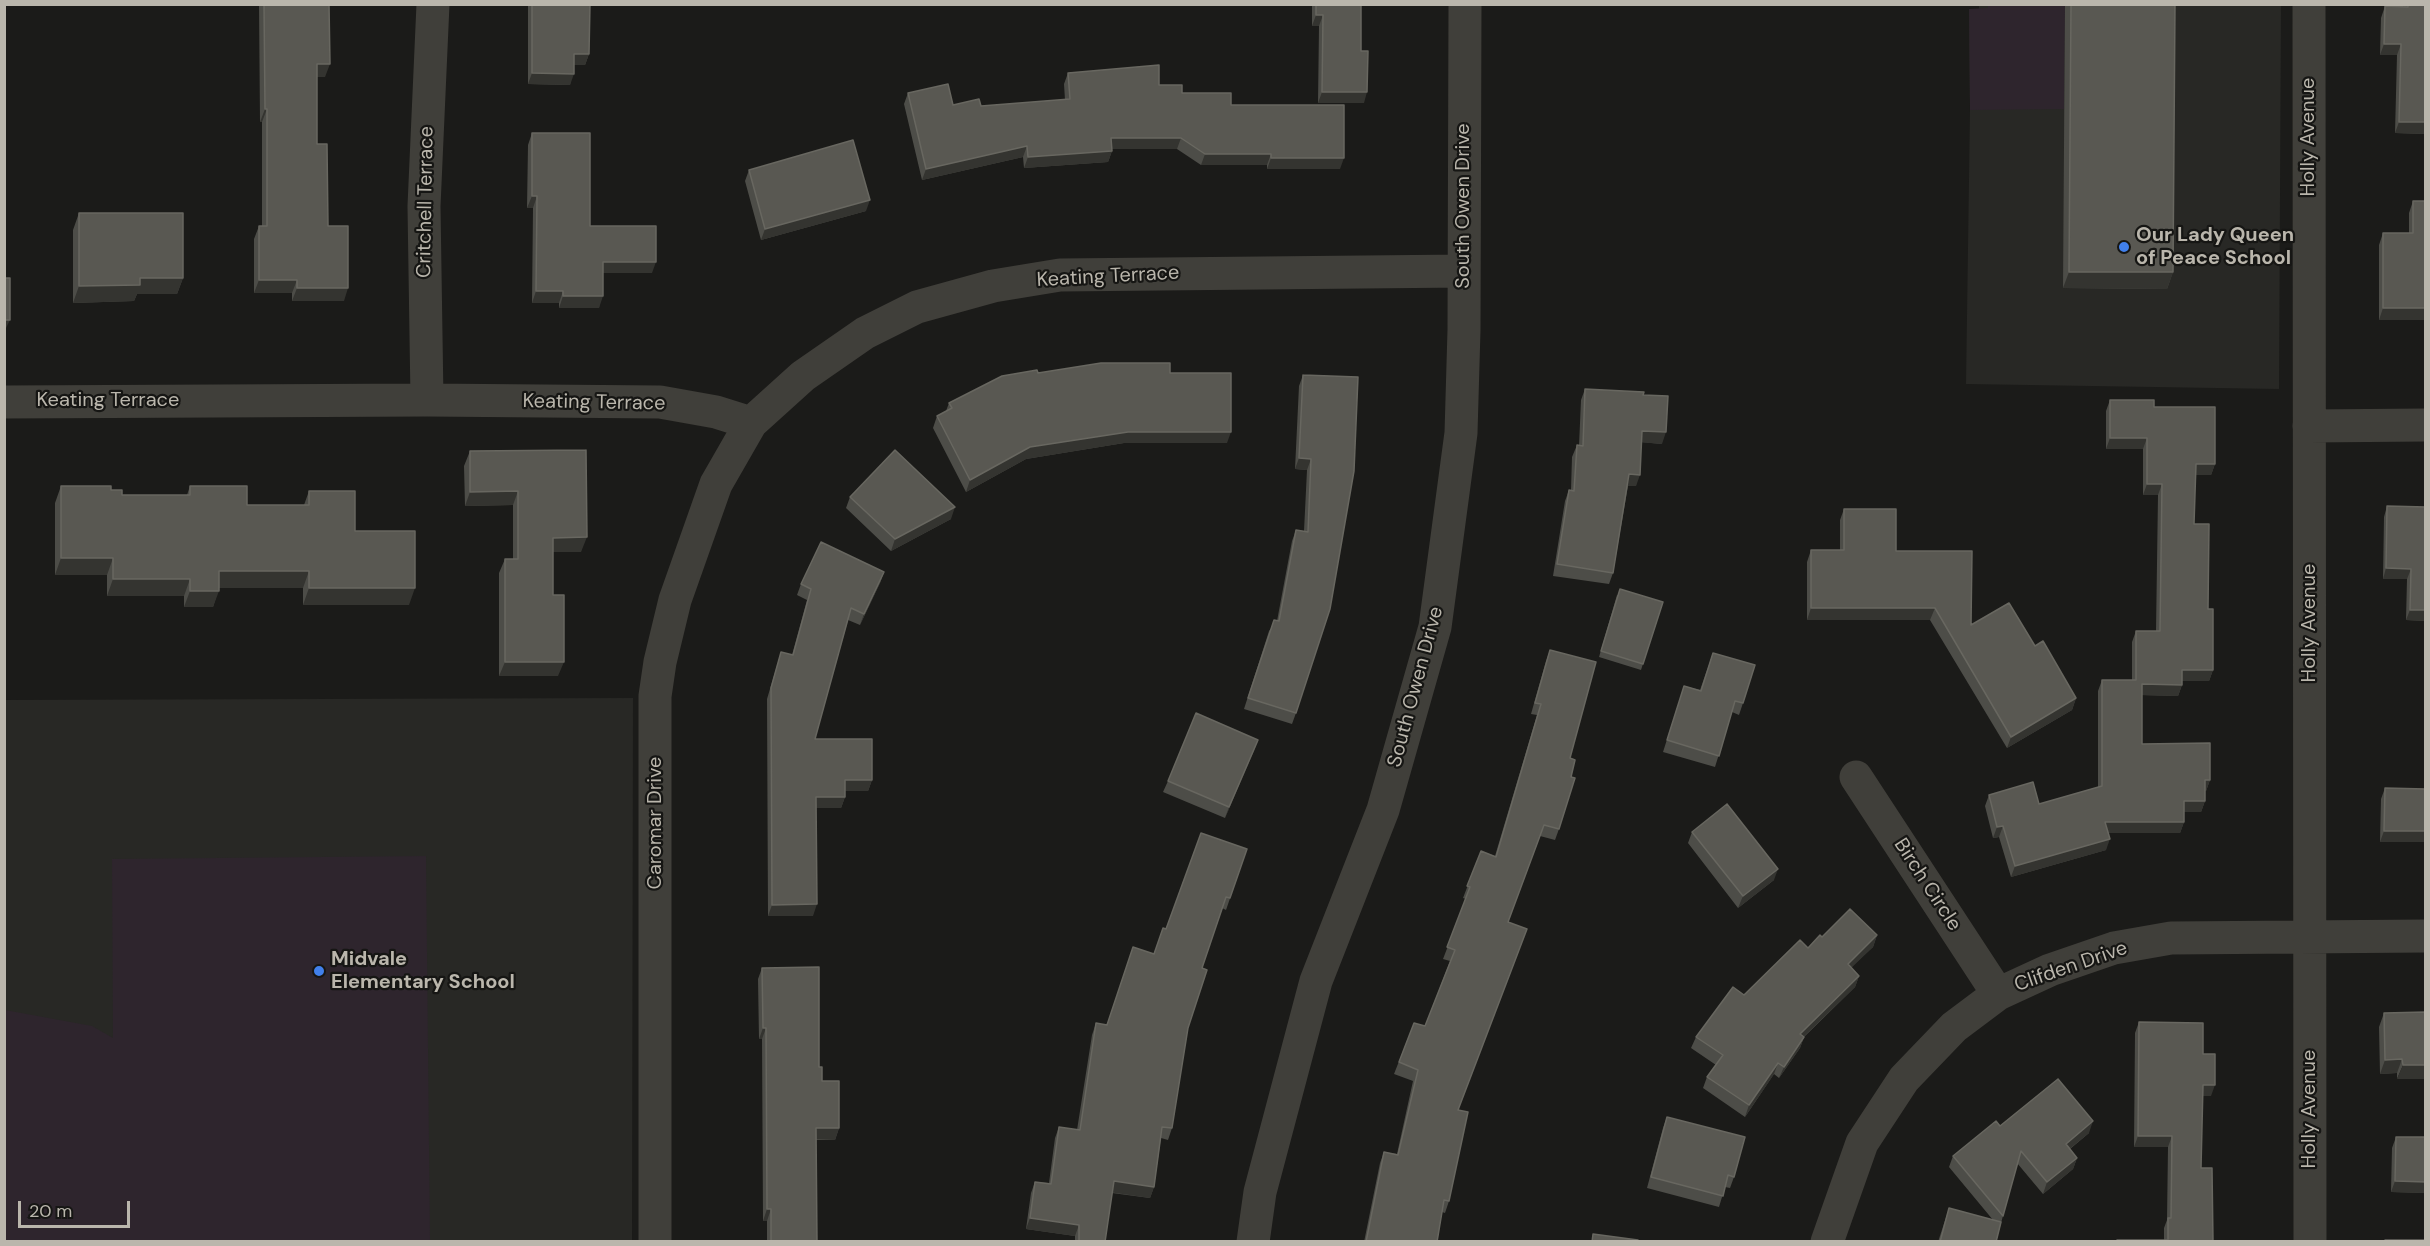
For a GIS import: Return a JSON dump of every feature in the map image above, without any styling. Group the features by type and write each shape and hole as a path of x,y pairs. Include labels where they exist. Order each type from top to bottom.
{"street":[{"name":"Critchell Terrace","path":"427,400 424,206 433,4"},
{"name":"South Owen Drive","path":"1253,1242 1260,1192 1316,981 1383,810 1435,627 1461,434 1465,4"},
{"name":"Holly Avenue","path":"2309,4 2310,1242"},
{"name":"Keating Terrace","path":"4,402 427,400 660,402 716,412 751,423 803,376 865,333 917,307 993,286 1060,275 1464,271"},
{"name":"Caromar Drive","path":"655,1242 655,696 660,662 675,600 701,526 716,484 751,423"},
{"path":"2309,426 2426,425"},
{"name":"Birch Circle","path":"1856,777 1998,994"},
{"name":"Clifden Drive","path":"1827,1242 1862,1143 1904,1079 1954,1027 1998,994 2050,970 2114,948 2171,938 2426,936"}],"shaded area":[{"name":"Our Lady Queen of Peace School","path":"1979,4 2281,5 2279,389 1966,384 1970,110 1969,9 1979,9"},
{"path":"1988,4 2065,5 2064,109 1970,110 1969,9 1988,8"},
{"name":"Midvale Elementary School","path":"633,698 632,1241 5,1241 4,700"},
{"path":"426,856 430,1241 5,1241 5,1010 92,1026 113,1038 112,859"}],"building":[{"path":"264,4 329,4 330,64 317,64 317,144 327,144 328,226 348,226 348,288 297,288 297,280 259,280 259,226 267,226"},
{"path":"532,4 590,4 589,54 574,54 574,74 532,73"},
{"path":"1316,4 1361,4 1361,51 1368,51 1367,92 1322,92 1323,15 1316,15"},
{"path":"2071,4 2175,4 2173,272 2069,272"},
{"path":"2408,4 2426,4 2426,122 2399,122 2401,44 2384,44 2385,6 2408,7"},
{"path":"1159,65 1159,85 1182,85 1182,93 1231,93 1231,105 1344,105 1344,158 1271,158 1271,154 1205,154 1181,138 1111,138 1112,151 1028,157 1027,146 926,169 908,93 948,84 953,105 979,99 981,106 1070,99 1068,73"},
{"path":"532,133 590,133 590,226 656,226 656,262 603,262 603,296 563,296 563,291 536,291 537,196 532,196"},
{"path":"853,140 870,200 765,229 749,170"},
{"path":"2413,201 2426,201 2426,308 2383,308 2383,233 2413,233"},
{"path":"79,213 183,213 183,278 140,278 140,285 79,286"},
{"path":"4,278 10,278 10,320 4,320"},
{"path":"1101,363 1170,363 1170,373 1231,373 1231,432 1128,432 1030,447 970,480 937,416 952,408 949,403 1002,376"},
{"path":"1303,375 1358,377 1354,471 1330,609 1296,713 1248,698 1274,620 1279,621 1296,530 1308,532 1311,459 1299,458"},
{"path":"1585,389 1644,392 1643,395 1668,396 1666,432 1642,431 1640,475 1629,474 1613,573 1557,564 1569,490 1574,491 1577,445 1583,446"},
{"path":"2110,400 2154,400 2154,407 2215,407 2215,464 2196,464 2194,524 2209,524 2208,609 2213,609 2213,670 2182,670 2182,685 2142,684 2142,744 2210,743 2210,780 2205,780 2205,801 2184,801 2184,822 2105,822 2110,839 2015,866 2003,826 1997,827 1989,795 2033,782 2039,804 2102,786 2102,680 2136,680 2136,631 2160,631 2162,484 2147,484 2147,438 2110,438"},
{"path":"586,450 587,537 553,538 553,595 564,595 564,662 505,662 505,559 518,559 518,491 470,492 470,451"},
{"path":"895,450 955,507 895,539 850,497"},
{"path":"61,486 111,486 111,490 122,490 122,495 190,495 190,486 247,486 247,505 309,505 309,491 355,491 355,531 415,531 415,588 309,588 309,571 219,571 219,591 190,591 190,579 113,579 113,558 61,558"},
{"path":"2387,506 2426,507 2426,610 2410,610 2411,569 2386,568"},
{"path":"1844,509 1896,509 1896,551 1972,551 1971,625 2009,603 2035,646 2043,641 2076,698 2011,737 1935,608 1811,608 1811,550 1844,550"},
{"path":"821,542 884,572 864,614 851,608 815,739 872,739 872,780 845,780 845,797 816,797 817,904 772,905 771,688 781,652 793,655 811,589 801,584"},
{"path":"1620,589 1663,602 1643,664 1601,651"},
{"path":"1550,650 1596,662 1570,758 1575,760 1571,777 1575,778 1559,829 1544,825 1508,922 1527,929 1458,1110 1468,1112 1449,1201 1444,1200 1437,1242 1366,1242 1384,1152 1398,1155 1418,1070 1399,1062 1414,1023 1425,1026 1455,950 1447,947 1481,851 1496,857 1541,704 1535,703"},
{"path":"1713,653 1755,665 1743,703 1735,701 1719,756 1667,740 1684,686 1701,691"},
{"path":"1196,713 1258,740 1229,807 1168,781"},
{"path":"2385,788 2426,789 2426,831 2384,831"},
{"path":"1727,804 1778,869 1743,896 1692,832"},
{"path":"1201,833 1247,849 1230,898 1226,897 1202,968 1207,970 1188,1028 1172,1128 1162,1127 1154,1187 1114,1181 1105,1242 1079,1242 1079,1225 1030,1218 1035,1182 1051,1184 1059,1127 1080,1130 1096,1023 1107,1025 1133,947 1154,954 1163,928 1166,929"},
{"path":"1850,909 1877,935 1848,964 1859,976 1800,1034 1804,1037 1784,1067 1778,1063 1749,1105 1707,1077 1723,1055 1696,1037 1733,987 1744,995 1800,940 1808,948"},
{"path":"819,967 819,1067 822,1067 822,1081 839,1081 839,1128 816,1128 817,1242 771,1242 771,1209 767,1209 766,1028 763,1028 762,968"},
{"path":"2426,1012 2426,1065 2403,1065 2402,1059 2385,1060 2384,1013"},
{"path":"2139,1022 2203,1023 2203,1054 2215,1054 2215,1085 2203,1085 2201,1168 2212,1168 2213,1242 2117,1242 2117,1240 2168,1240 2168,1218 2171,1218 2172,1136 2138,1136"},
{"path":"2058,1079 2093,1121 2066,1144 2077,1158 2047,1182 2021,1151 2003,1216 1953,1156 1996,1121 2000,1126"},
{"path":"1667,1117 1745,1137 1734,1177 1728,1175 1723,1196 1651,1177"},
{"path":"2396,1137 2426,1137 2426,1182 2395,1181"},
{"path":"1949,1208 2001,1222 1996,1242 1940,1242"},
{"path":"1593,1234 1638,1240 1638,1242 1592,1242"},
{"path":"2385,1240 2426,1240 2426,1242 2385,1242"}],"place":[{"name":"Our Lady Queen of Peace School","path":"2124,247"},
{"name":"Midvale Elementary School","path":"319,971"}]}
